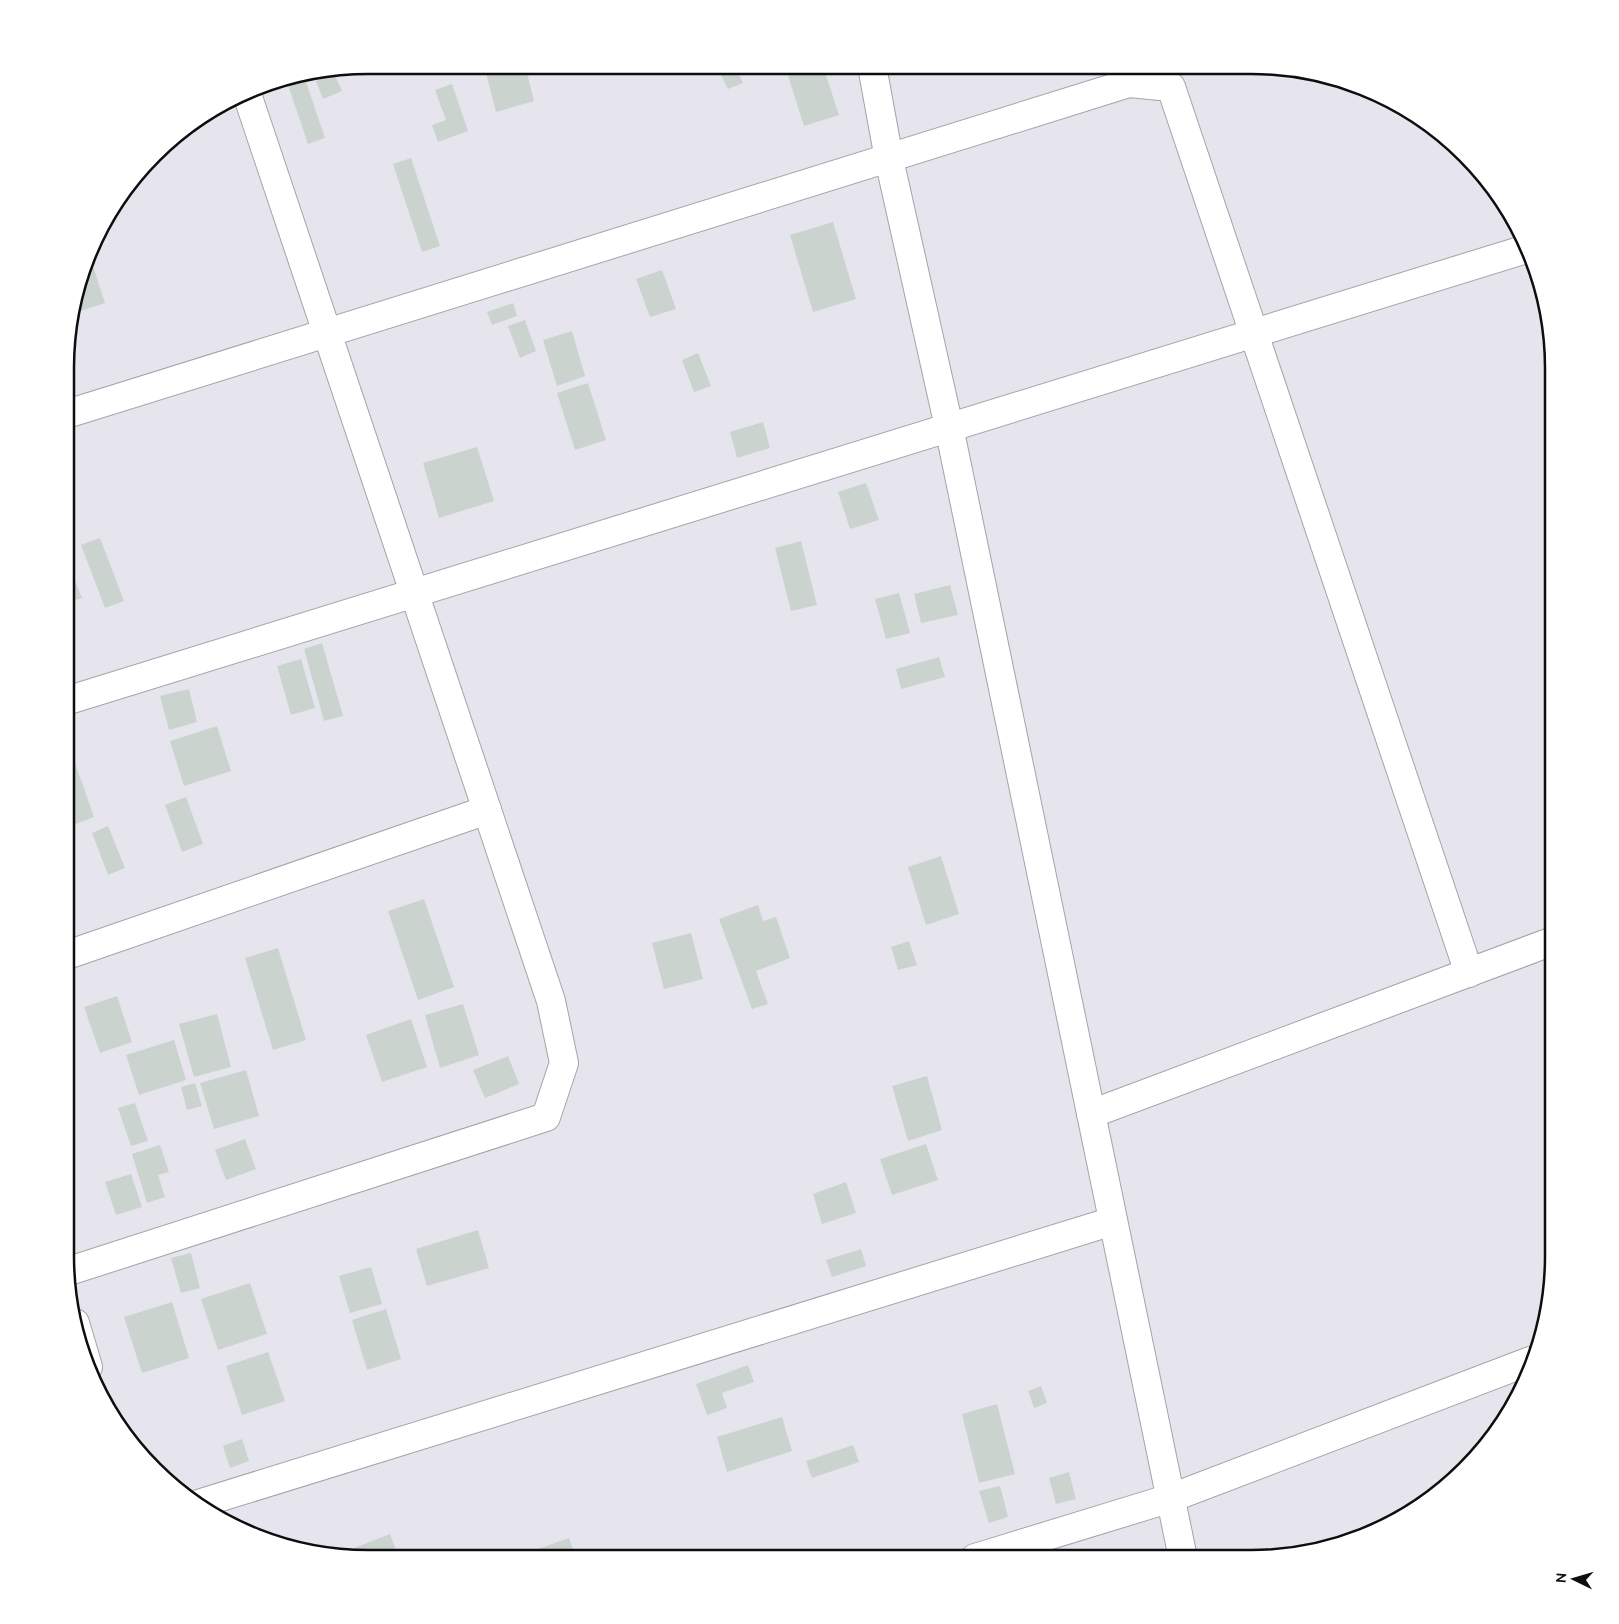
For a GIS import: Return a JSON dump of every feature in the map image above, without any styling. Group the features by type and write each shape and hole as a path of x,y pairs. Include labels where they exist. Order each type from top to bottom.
{"street":[{"path":"873,74 889,158 948,427 1181,1550"},
{"path":"74,412 1129,83 1171,87 1469,973"},
{"path":"74,1269 546,1117 564,1064 550,1001 249,99"},
{"path":"74,698 1521,251"},
{"path":"74,953 487,810"},
{"path":"1091,1114 1545,944"},
{"path":"206,1502 1113,1221"},
{"path":"1001,1550 1171,1498 1525,1363"}],"building":[{"path":"486,74 527,74 534,101 496,112"},
{"path":"720,74 739,74 743,83 728,89"},
{"path":"788,74 826,74 839,115 804,126"},
{"path":"335,75 342,91 323,99 316,81"},
{"path":"305,80 325,138 308,144 288,85"},
{"path":"452,84 468,131 438,142 432,125 446,120 435,90"},
{"path":"411,158 440,246 422,252 393,164"},
{"path":"833,222 856,299 813,312 790,235"},
{"path":"92,264 105,303 79,311"},
{"path":"662,270 676,309 650,317 636,279"},
{"path":"513,303 517,316 492,325 487,312"},
{"path":"525,320 536,351 520,358 508,326"},
{"path":"572,331 585,376 557,386 543,340"},
{"path":"698,353 711,386 694,392 682,360"},
{"path":"588,383 606,440 575,450 557,393"},
{"path":"763,422 770,448 737,458 730,432"},
{"path":"477,447 494,501 439,518 423,463"},
{"path":"866,483 879,520 850,529 838,492"},
{"path":"100,538 124,601 105,608 81,545"},
{"path":"801,541 817,605 791,611 775,548"},
{"path":"74,578 82,598 74,600"},
{"path":"950,585 958,615 921,623 914,594"},
{"path":"899,593 910,633 886,639 875,599"},
{"path":"322,643 343,716 324,721 304,649"},
{"path":"939,657 945,677 901,689 896,669"},
{"path":"301,659 315,708 291,715 277,666"},
{"path":"189,689 197,722 169,730 160,696"},
{"path":"217,726 231,771 184,786 170,741"},
{"path":"74,760 94,817 74,825"},
{"path":"186,797 203,844 182,852 165,805"},
{"path":"108,826 125,868 108,875 92,833"},
{"path":"941,856 959,914 926,925 908,867"},
{"path":"424,899 454,987 418,1000 388,911"},
{"path":"758,905 763,921 776,917 790,958 756,971 768,1004 752,1009 719,919"},
{"path":"691,933 703,979 664,989 652,943"},
{"path":"909,941 917,965 898,970 891,947"},
{"path":"278,948 306,1040 273,1050 245,958"},
{"path":"117,996 132,1042 100,1053 84,1007"},
{"path":"463,1004 479,1055 440,1068 425,1015"},
{"path":"217,1014 231,1067 194,1077 179,1024"},
{"path":"411,1019 427,1067 382,1082 366,1035"},
{"path":"174,1040 186,1080 139,1095 126,1055"},
{"path":"508,1056 519,1084 485,1098 473,1070"},
{"path":"246,1070 259,1116 214,1129 200,1083"},
{"path":"927,1076 942,1130 908,1141 892,1086"},
{"path":"195,1083 202,1106 187,1110 181,1087"},
{"path":"135,1103 148,1141 131,1146 118,1108"},
{"path":"245,1139 256,1169 226,1180 215,1150"},
{"path":"926,1144 938,1180 892,1195 880,1159"},
{"path":"160,1145 169,1172 158,1175 165,1197 147,1203 132,1154"},
{"path":"131,1174 142,1207 116,1215 105,1182"},
{"path":"846,1182 856,1213 822,1224 813,1194"},
{"path":"478,1230 489,1268 427,1286 416,1249"},
{"path":"861,1249 866,1266 832,1277 826,1260"},
{"path":"191,1253 200,1288 181,1293 171,1258"},
{"path":"371,1267 382,1304 350,1313 339,1276"},
{"path":"250,1283 267,1334 218,1350 201,1299"},
{"path":"172,1302 189,1358 142,1373 124,1317"},
{"path":"386,1309 401,1359 367,1370 352,1320"},
{"path":"268,1352 285,1401 242,1415 226,1366"},
{"path":"748,1365 754,1382 722,1393 727,1408 707,1415 696,1384"},
{"path":"1041,1386 1047,1403 1034,1408 1028,1391"},
{"path":"997,1404 1015,1474 979,1483 962,1414"},
{"path":"782,1417 792,1451 727,1472 717,1437"},
{"path":"242,1439 249,1461 230,1468 223,1446"},
{"path":"853,1445 859,1462 812,1478 806,1461"},
{"path":"1069,1472 1076,1499 1056,1504 1049,1478"},
{"path":"1000,1486 1008,1517 989,1523 979,1491"},
{"path":"390,1534 396,1550 368,1550 349,1550"},
{"path":"569,1538 573,1550 535,1550"}]}
